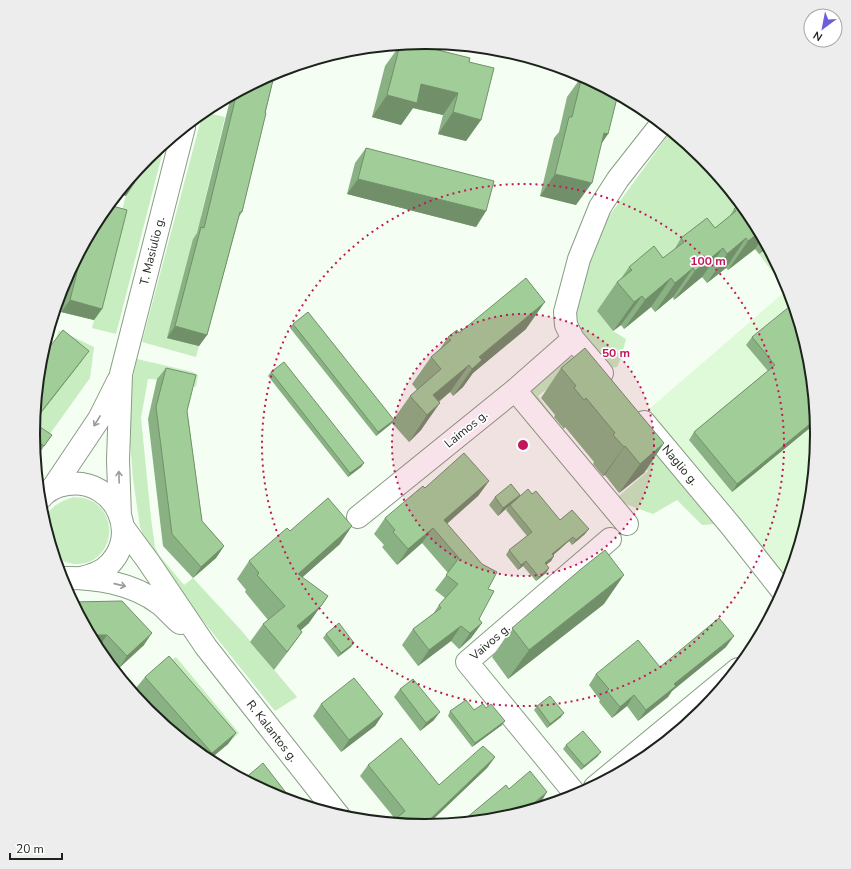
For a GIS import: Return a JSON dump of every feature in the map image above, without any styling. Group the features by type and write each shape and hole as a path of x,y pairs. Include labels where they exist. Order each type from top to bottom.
{"street":[{"path":"617,390 573,339 566,325 564,312 579,259 600,207 618,179 658,128"},
{"name":"T. Masiulio g.","path":"44,493 99,419 121,374 182,137"},
{"name":"Laimos g.","path":"358,517 515,390 573,339"},
{"name":"T. Masiulio g.","path":"121,374 118,460 122,521"},
{"path":"515,390 627,524"},
{"name":"Naglio g.","path":"631,407 731,526 779,587"},
{"name":"R. Kalantos g.","path":"44,494 63,485 74,483 87,484 108,496 115,505 122,521 206,647 333,809"},
{"name":"R. Kalantos g.","path":"67,577 93,575 112,561 118,551 122,539 122,521"},
{"name":"Vaivos g.","path":"573,791 467,662 610,539"},
{"name":"R. Kalantos g.","path":"67,577 106,582 128,587 150,598 160,604 206,647"},
{"path":"618,768 717,686"}],"shaded area":[{"path":"211,114 225,117 201,216 234,224 167,337 199,346 196,357 142,342 200,122"},
{"path":"668,135 698,162 715,180 750,227 597,311 613,331 626,339 617,367 610,368 578,332 573,318 575,297 604,223"},
{"path":"162,153 116,334 92,328 127,191"},
{"path":"764,250 779,281 759,254"},
{"path":"784,292 791,311 804,359 808,384 811,434 808,485 804,510 791,558 784,575 648,410"},
{"path":"59,330 94,347 90,378 47,438 40,436 43,389"},
{"path":"567,357 576,358 718,524 702,525 677,500 653,514 614,500 648,471 565,375 538,396 553,416 548,421 528,394"},
{"path":"137,359 193,372 198,375 196,387 148,379 141,418 155,547 159,555 184,585 193,578 240,629 297,697 275,711 160,567 148,548 140,527 133,479 128,417 130,388"},
{"path":"74,497 83,498 96,504 104,513 109,524 109,536 105,547 98,556 88,562 74,564 61,560 48,513 51,509"},
{"path":"176,657 239,733 227,744 160,668"}],"building":[{"path":"436,49 470,58 469,62 494,68 481,120 453,112 458,93 421,84 417,103 387,95 399,50"},
{"path":"273,80 242,212 240,212 207,335 175,326 201,227 204,228 235,100"},
{"path":"581,82 616,100 608,134 604,133 592,183 555,174 569,117 572,117"},
{"path":"366,148 494,181 486,211 358,179"},
{"path":"115,207 127,210 102,309 70,300 78,268 105,220"},
{"path":"736,207 755,236 748,241 746,238 727,254 723,248 695,271 693,268 675,283 671,278 645,300 642,296 634,302 617,282 632,270 629,267 654,246 663,258 684,242 681,238 707,218 715,228 736,211 734,209"},
{"path":"526,278 545,302 479,357 482,360 472,369 469,365 433,395 440,403 427,415 410,396 441,369 431,357 451,340 448,337 457,330 459,333"},
{"path":"790,308 804,359 808,384 811,423 737,484 694,432 775,365 752,337"},
{"path":"308,312 394,420 378,432 293,324"},
{"path":"63,330 89,351 41,412 43,384 50,346"},
{"path":"585,348 664,443 640,464 625,446 624,447 613,435 615,433 586,398 584,400 574,388 576,386 561,368"},
{"path":"284,362 364,463 350,473 271,372"},
{"path":"166,368 196,375 187,411 202,521 224,546 201,567 172,534 156,407"},
{"path":"40,427 52,435 44,446 40,443"},
{"path":"464,453 489,481 444,520 482,564 497,572 488,589 494,591 479,619 482,623 470,633 461,626 429,650 413,629 441,608 439,605 458,584 446,575 459,558 433,528 408,549 393,532 395,530 385,518 423,486 425,488"},
{"path":"511,484 520,495 503,508 495,497"},
{"path":"528,489 532,494 536,491 560,520 572,510 589,529 576,540 573,537 552,554 554,556 545,563 549,568 539,577 526,561 521,565 509,550 532,532 510,505"},
{"path":"328,498 352,526 298,574 328,596 321,606 297,626 302,632 287,652 263,624 285,606 257,575 259,573 249,561 287,528 290,531"},
{"path":"605,550 624,575 529,650 512,628"},
{"path":"122,601 152,633 127,656 107,635 97,635 79,602"},
{"path":"719,618 734,636 674,684 676,686 646,710 634,695 620,707 607,691 609,689 596,674 638,640 660,667"},
{"path":"339,623 354,643 341,653 326,634"},
{"path":"169,656 236,733 212,753 145,677"},
{"path":"354,678 383,714 349,740 321,704"},
{"path":"413,679 440,712 426,723 400,689"},
{"path":"550,696 564,713 550,724 537,706"},
{"path":"466,700 474,710 483,704 486,708 491,704 505,721 475,743 450,711"},
{"path":"583,731 601,752 584,766 566,745"},
{"path":"401,738 439,785 483,746 495,757 429,820 399,819 398,817 405,811 368,765"},
{"path":"263,763 287,795 278,791 248,776"},
{"path":"530,771 547,792 531,805 501,813 467,818 506,785 509,789"}]}
